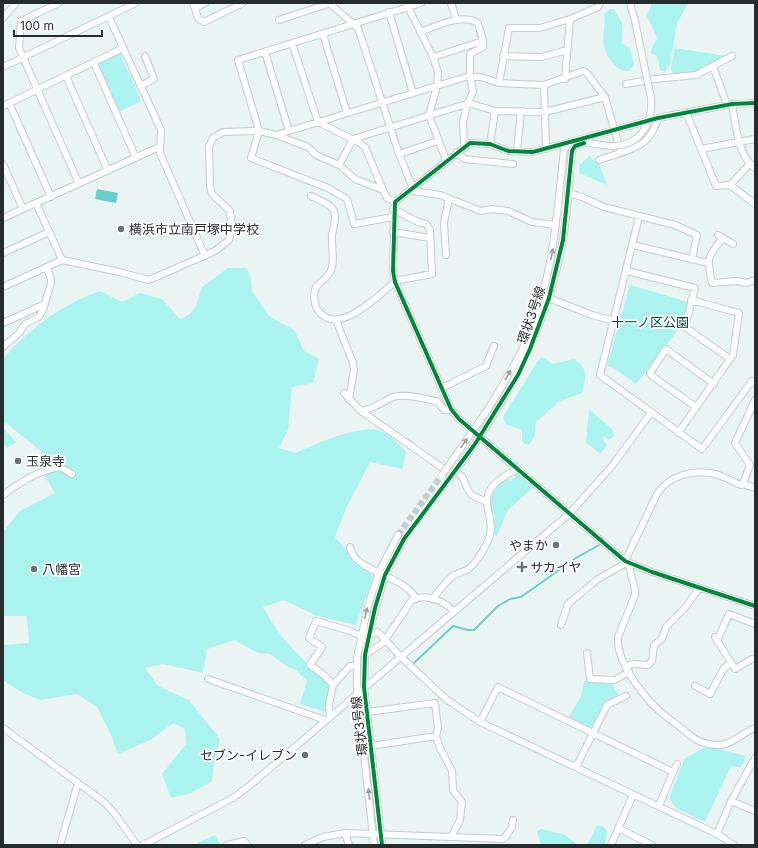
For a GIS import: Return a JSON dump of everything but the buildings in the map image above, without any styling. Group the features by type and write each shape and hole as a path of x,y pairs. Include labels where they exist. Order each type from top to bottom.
{"street":[{"path":"3,18 16,3"},
{"path":"59,3 47,5 21,21 19,48 79,184"},
{"path":"205,3 194,6 198,18 204,22 243,3"},
{"path":"279,20 329,3 358,28 381,102 414,192 440,195 481,211 492,208 508,211 532,222 556,225"},
{"path":"393,217 354,224 347,199 328,188 251,158 259,131 238,60 323,34 406,5 421,3"},
{"path":"451,3 456,19"},
{"path":"499,83 509,28 540,28 570,19 598,6 600,3"},
{"path":"585,143 614,146 623,144 636,139 647,127 652,110 651,98 635,18 630,3"},
{"path":"635,3 635,18"},
{"path":"3,68 133,4"},
{"path":"406,5 433,57 438,72 437,86 429,115 446,160"},
{"path":"389,12 413,93"},
{"path":"109,17 161,130 162,135 159,147 205,256"},
{"path":"420,32 456,19 471,19 478,23 483,41 483,47 470,54 470,76 473,92 467,104 463,122 464,146"},
{"path":"565,78 570,19"},
{"path":"323,34 347,113"},
{"path":"433,57 483,41"},
{"path":"292,44 318,122 353,139 365,147 387,198 395,202"},
{"path":"3,106 123,48"},
{"path":"503,56 542,57 567,50"},
{"path":"265,52 289,131"},
{"path":"140,86 154,79 145,56"},
{"path":"626,84 654,79 696,75 732,56"},
{"path":"94,62 136,158"},
{"path":"686,112 716,186 730,185 753,166 739,141 729,104 713,66"},
{"path":"276,135 470,76 481,77 499,83 544,85 582,71 586,72 604,97 621,153"},
{"path":"66,76 108,171"},
{"path":"544,85 546,149"},
{"path":"339,165 353,139 467,104 495,111 545,112 604,97"},
{"path":"9,103 51,197"},
{"path":"755,103 729,104 658,118 533,152 508,151 490,144 470,143 446,160 395,202 393,209 392,271 395,282 451,409 459,419 626,562 755,606"},
{"path":"490,144 495,111"},
{"path":"517,151 521,111"},
{"path":"599,160 639,145 654,131 658,118"},
{"path":"3,287 62,260 116,271 149,280 216,251 228,240 232,226 230,211 212,194 210,186 209,146 213,138 223,132 259,131 276,135 308,147 316,155 339,165 355,179 383,190"},
{"path":"701,149 755,138"},
{"path":"399,154 438,141"},
{"name":"環状3号線","path":"442,475 488,409 524,347 542,296 550,261 566,146 574,142 585,143"},
{"name":"環状3号線","path":"448,480 475,444 495,413 530,349 549,298 563,240 572,151 576,146 585,143"},
{"path":"3,218 159,147"},
{"path":"457,152 464,159 513,164"},
{"path":"3,164 23,209"},
{"path":"730,185 755,204"},
{"path":"568,193 582,196 604,207 675,225 697,235 692,259"},
{"path":"311,196 328,204 334,211 333,254 330,273 315,289 314,296 317,310 324,317 336,320 356,314 395,282 432,274 430,230 426,224 418,222 393,209"},
{"path":"446,255 444,223 448,198"},
{"path":"36,203 62,260"},
{"path":"639,217 627,271 600,376 650,414 702,449 747,386 752,381 755,383"},
{"path":"3,253 49,232"},
{"path":"393,232 430,238"},
{"path":"733,244 721,236 709,254 708,263 712,283 736,281 746,283 755,280"},
{"path":"633,245 708,263"},
{"path":"3,347 26,324 39,317 52,279 47,268"},
{"path":"627,271 694,288 685,327 730,359"},
{"path":"542,296 592,315 614,321"},
{"path":"678,433 714,384 730,359 739,313 691,300"},
{"path":"3,322 43,305"},
{"path":"336,320 353,363 354,370 349,400"},
{"path":"442,388 486,366 494,346"},
{"path":"696,407 652,376 650,373 666,349 714,384"},
{"path":"344,393 361,411 447,471 456,472 463,478 472,495 487,502"},
{"path":"361,411 369,410 394,397 401,396 437,401 444,410 451,409"},
{"path":"742,484 750,464 736,443 755,400"},
{"path":"143,845 232,798 249,786 400,656 569,514 612,466 650,414"},
{"path":"3,495 21,483 49,469 60,467 72,474"},
{"path":"432,599 453,576 471,567 486,546 491,531 487,510 488,494 496,482 518,470"},
{"path":"561,625 568,604 598,579 626,562 657,494 662,486 669,481 683,475 707,473 717,474 741,485 755,488"},
{"name":"環状3号線","path":"374,845 357,693 357,666 382,574 398,535"},
{"name":"環状3号線","path":"382,574 404,539"},
{"path":"350,547 353,556 409,589 416,599"},
{"path":"626,562 635,590 635,595 620,630 617,644 618,649 639,689 668,718 682,728 689,736 707,744 726,744 738,739 748,731 755,728"},
{"path":"587,653 590,679 615,680 633,664 648,665 652,661 654,645 662,639 666,627 685,608 700,588"},
{"path":"364,655 379,646 385,640 412,600 432,599 443,602 454,611"},
{"path":"752,659 735,669 716,639 729,614 755,624"},
{"path":"333,685 325,676 310,665 322,647 309,638 316,621 364,636 378,632 400,656 446,699 480,722 576,766 633,795 717,834 734,845"},
{"name":"環状3号線","path":"364,636 364,687 382,845"},
{"path":"695,686 710,694 724,668 731,663"},
{"path":"328,718 333,685 350,666 357,666"},
{"path":"208,679 328,718"},
{"path":"480,722 498,687 673,772"},
{"path":"576,766 607,705 626,696"},
{"path":"367,712 435,703 438,728 436,736 440,748 452,771 453,790 462,802 460,820 451,837"},
{"path":"3,728 104,802 115,814 137,845"},
{"path":"371,746 436,736"},
{"path":"717,834 748,768 755,758"},
{"path":"658,806 677,764"},
{"path":"748,768 755,771"},
{"path":"60,845 78,784"},
{"path":"611,845 633,795"},
{"path":"732,801 755,811"},
{"path":"305,845 315,843 323,837 346,833 380,833 451,837 504,842 512,827 513,820"},
{"path":"618,828 652,845"},
{"path":"346,833 349,845"},
{"path":"227,845 244,840 248,845"}],"green space":[{"path":"652,3 688,3 677,23 670,64 665,72 660,70 657,56 650,53 657,38 647,16"},
{"path":"610,9 614,9 622,23 622,44 630,48 634,65 628,71 624,71 616,66 605,50 604,15"},
{"path":"675,48 726,56 694,74 673,75 671,70"},
{"path":"120,53 141,101 119,112 97,63"},
{"path":"589,156 599,164 607,185 579,173 579,166"},
{"path":"228,268 247,268 251,278 252,291 269,316 294,330 304,351 319,359 313,383 292,387 288,429 279,448 296,453 339,435 363,430 374,430 383,432 389,436 406,452 402,469 370,462 346,508 335,537 360,566 373,576 356,625 317,616 284,600 263,607 284,639 310,666 329,682 326,712 300,704 307,681 296,670 288,667 270,654 258,653 234,640 207,649 203,673 163,664 145,668 158,686 189,700 220,739 213,769 212,781 191,793 171,798 162,774 186,744 185,729 173,723 152,739 118,754 111,735 97,707 77,694 40,700 21,692 3,680 3,645 29,643 27,616 4,616 3,532 20,511 55,493 38,465 41,451 6,423 3,425 3,359 24,337 59,310 100,291 122,302 140,293 162,299 180,319 185,317 195,307 201,288"},
{"name":"十一ノ区公園","path":"630,285 688,302 682,325 636,384 614,368 607,366"},
{"path":"542,357 553,364 574,359 582,366 584,370 585,382 582,393 560,401 536,422 534,437 529,445 525,444 522,440 522,430 505,424 503,417 537,362"},
{"path":"589,409 612,429 614,436 609,440 604,436 603,439 607,446 600,454 586,442"},
{"path":"3,430 5,430 16,442 7,448 3,442"},
{"path":"517,474 533,487 507,511 497,536 492,534 492,523 495,516 491,505 492,496 494,491 505,478 511,481"},
{"path":"584,681 612,684 619,695 605,703 594,726 589,727 569,717 581,696"},
{"path":"707,746 746,756 741,767 731,766 705,822 676,808 669,798 684,759"},
{"path":"597,825 604,827 607,831 605,845 587,845"},
{"path":"541,829 565,835 578,845 541,845 537,831"},
{"path":"215,835 220,845 198,845 198,843"}],"shaded area":[{"path":"97,189 118,193 116,203 95,199"}],"waterway":[{"path":"413,664 453,626 474,630 498,606 510,599 521,597 576,558 599,545"}],"tunnel":[{"path":"398,535 442,475"},
{"path":"404,539 449,480"}],"cycle path":[{"path":"755,103 732,104 658,118 533,152 508,151 490,144 470,143 395,202 393,271 395,282 451,409 459,419 625,561 652,572 755,606"},
{"path":"382,845 364,687 365,655 375,608 385,575 404,539 475,444 518,375 530,349 549,298 563,240 572,151 575,146 584,143"}],"place":[{"name":"横浜市立南戸塚中学校","path":"121,229"},
{"name":"玉泉寺","path":"18,461"},
{"name":"やまか","path":"556,545"},
{"name":"サカイヤ","path":"522,567"},
{"name":"八幡宮","path":"34,569"},
{"name":"セブン-イレブン","path":"305,755"}]}
